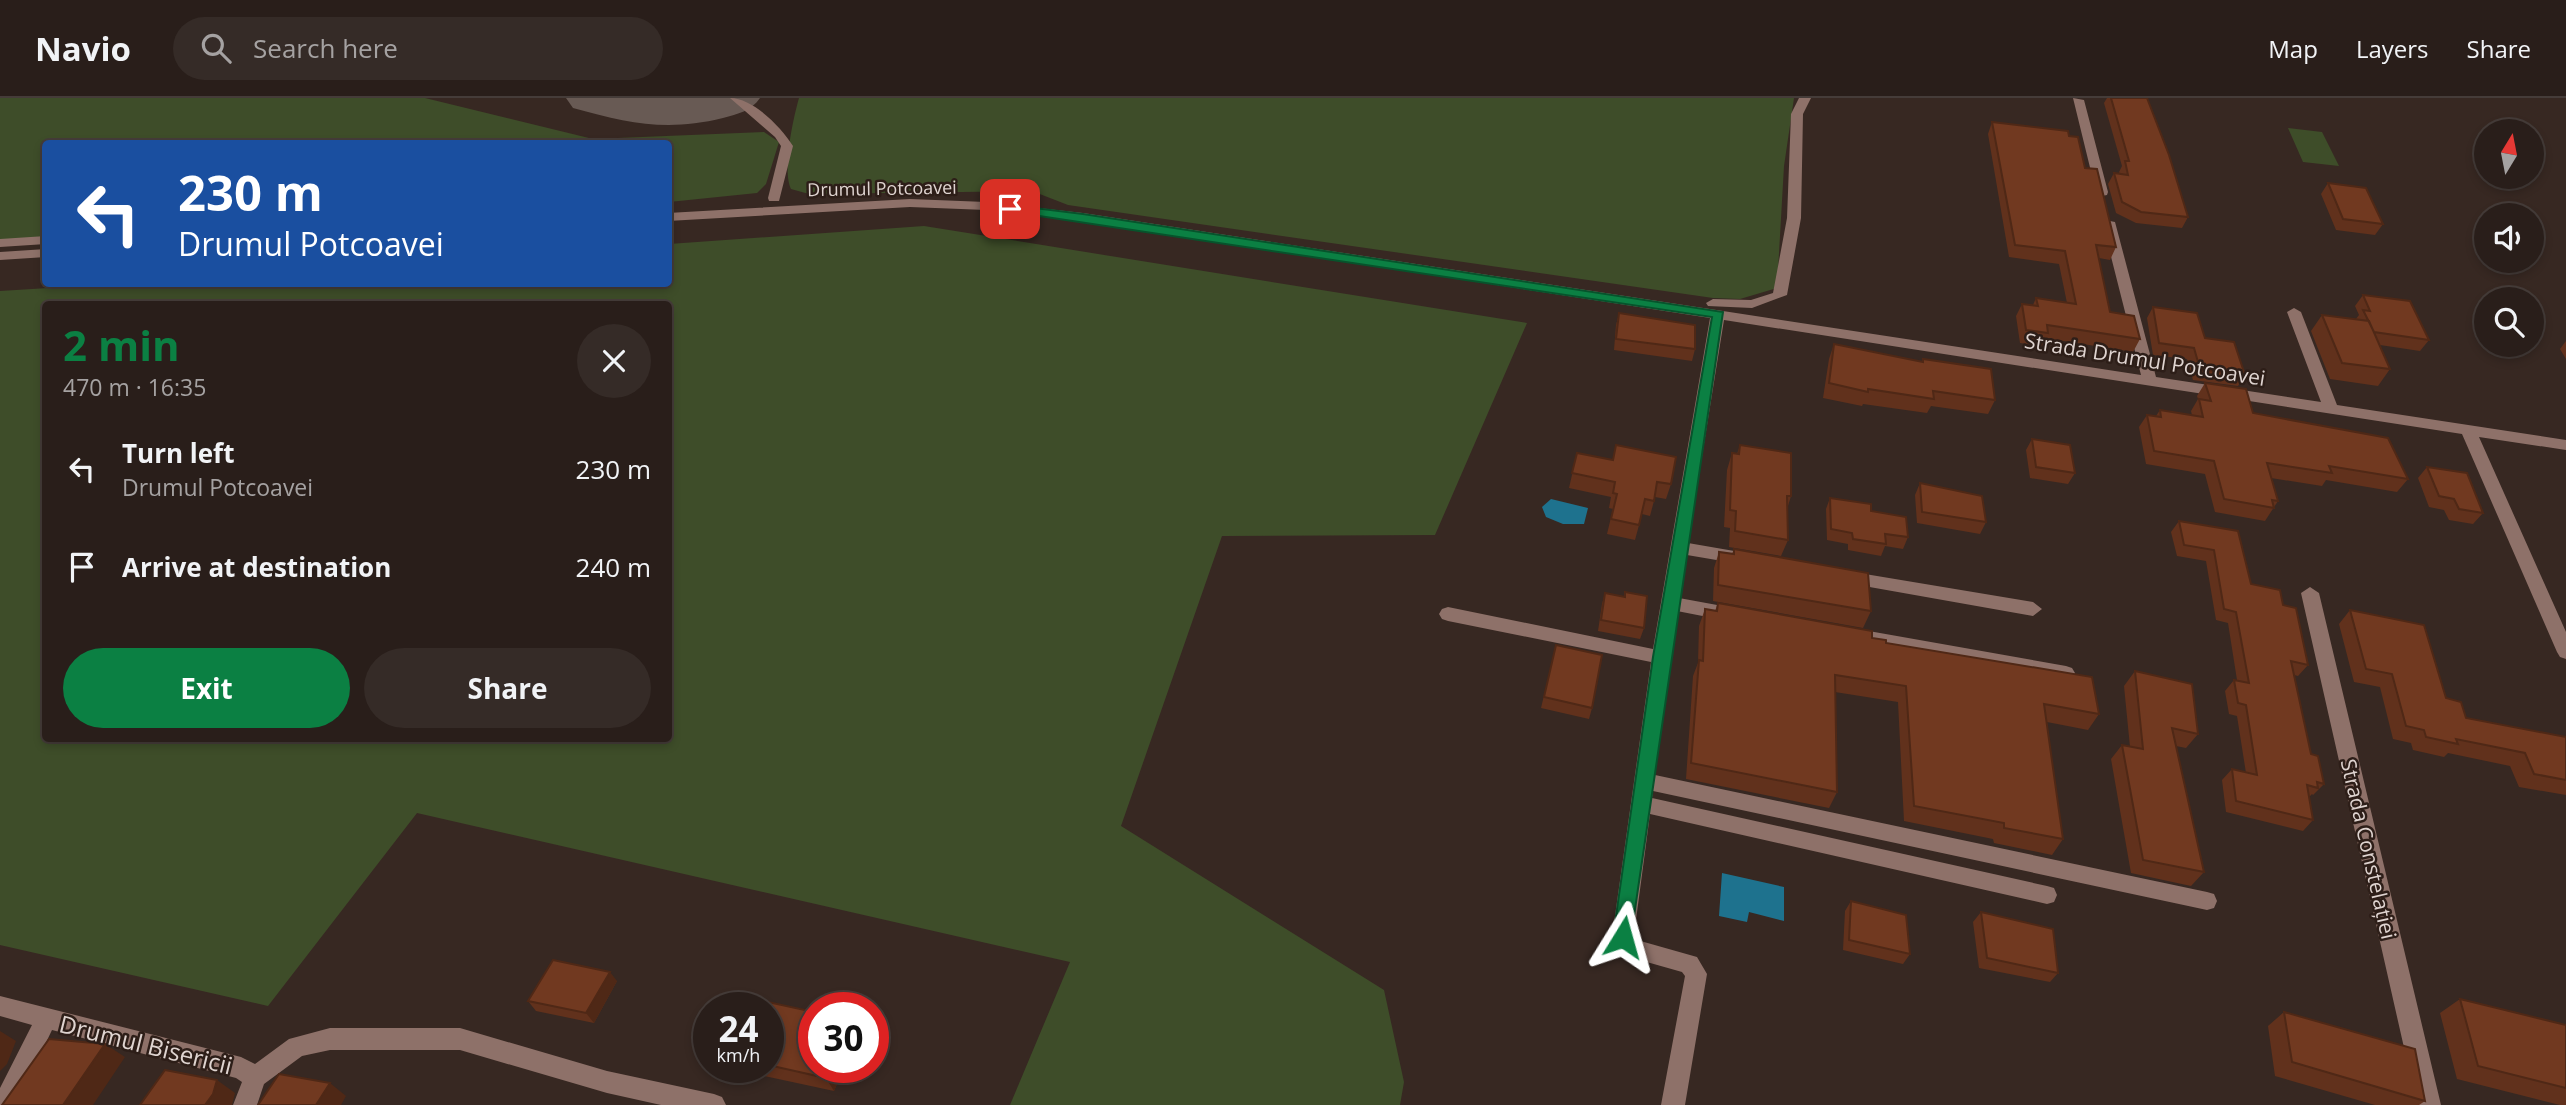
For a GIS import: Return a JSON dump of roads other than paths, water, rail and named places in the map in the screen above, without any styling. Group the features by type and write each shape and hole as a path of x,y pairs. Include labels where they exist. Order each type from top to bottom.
{"street":[{"path":"1776,323 1794,218 1797,114 1805,98"},
{"path":"735,99 780,135 787,146 774,198"},
{"path":"2078,100 2150,381"},
{"path":"672,205 774,198 974,194 1723,304 1752,304 1780,295"},
{"name":"Drumul Potcoavei","path":"672,217 910,203 986,206 1083,217 1718,314"},
{"path":"0,243 42,240"},
{"path":"0,256 42,253"},
{"path":"2294,312 2331,408"},
{"path":"1673,1105 1696,974 1689,964 1630,948 1623,937 1661,657 1718,314"},
{"name":"Strada Drumul Potcoavei","path":"1718,314 2566,445"},
{"path":"2469,430 2566,652"},
{"path":"1678,547 1760,562"},
{"path":"1829,573 2033,609"},
{"name":"Strada Constelației","path":"2310,593 2429,1105"},
{"path":"1670,603 1751,618"},
{"path":"1448,614 1661,657"},
{"path":"1846,634 2077,675"},
{"path":"1644,780 2207,901"},
{"path":"1641,804 2048,895"},
{"name":"Drumul Bisericii","path":"0,1006 241,1068 255,1077 245,1105"},
{"name":"Drumul Bisericii","path":"4,1105 46,1019"},
{"path":"255,1077 297,1047 330,1039 460,1039 607,1082 714,1105"}],"water":[{"path":"1551,499 1588,508 1584,524 1563,524 1546,517 1542,507"},
{"path":"1722,873 1784,887 1784,921 1749,912 1747,922 1719,916"}]}
